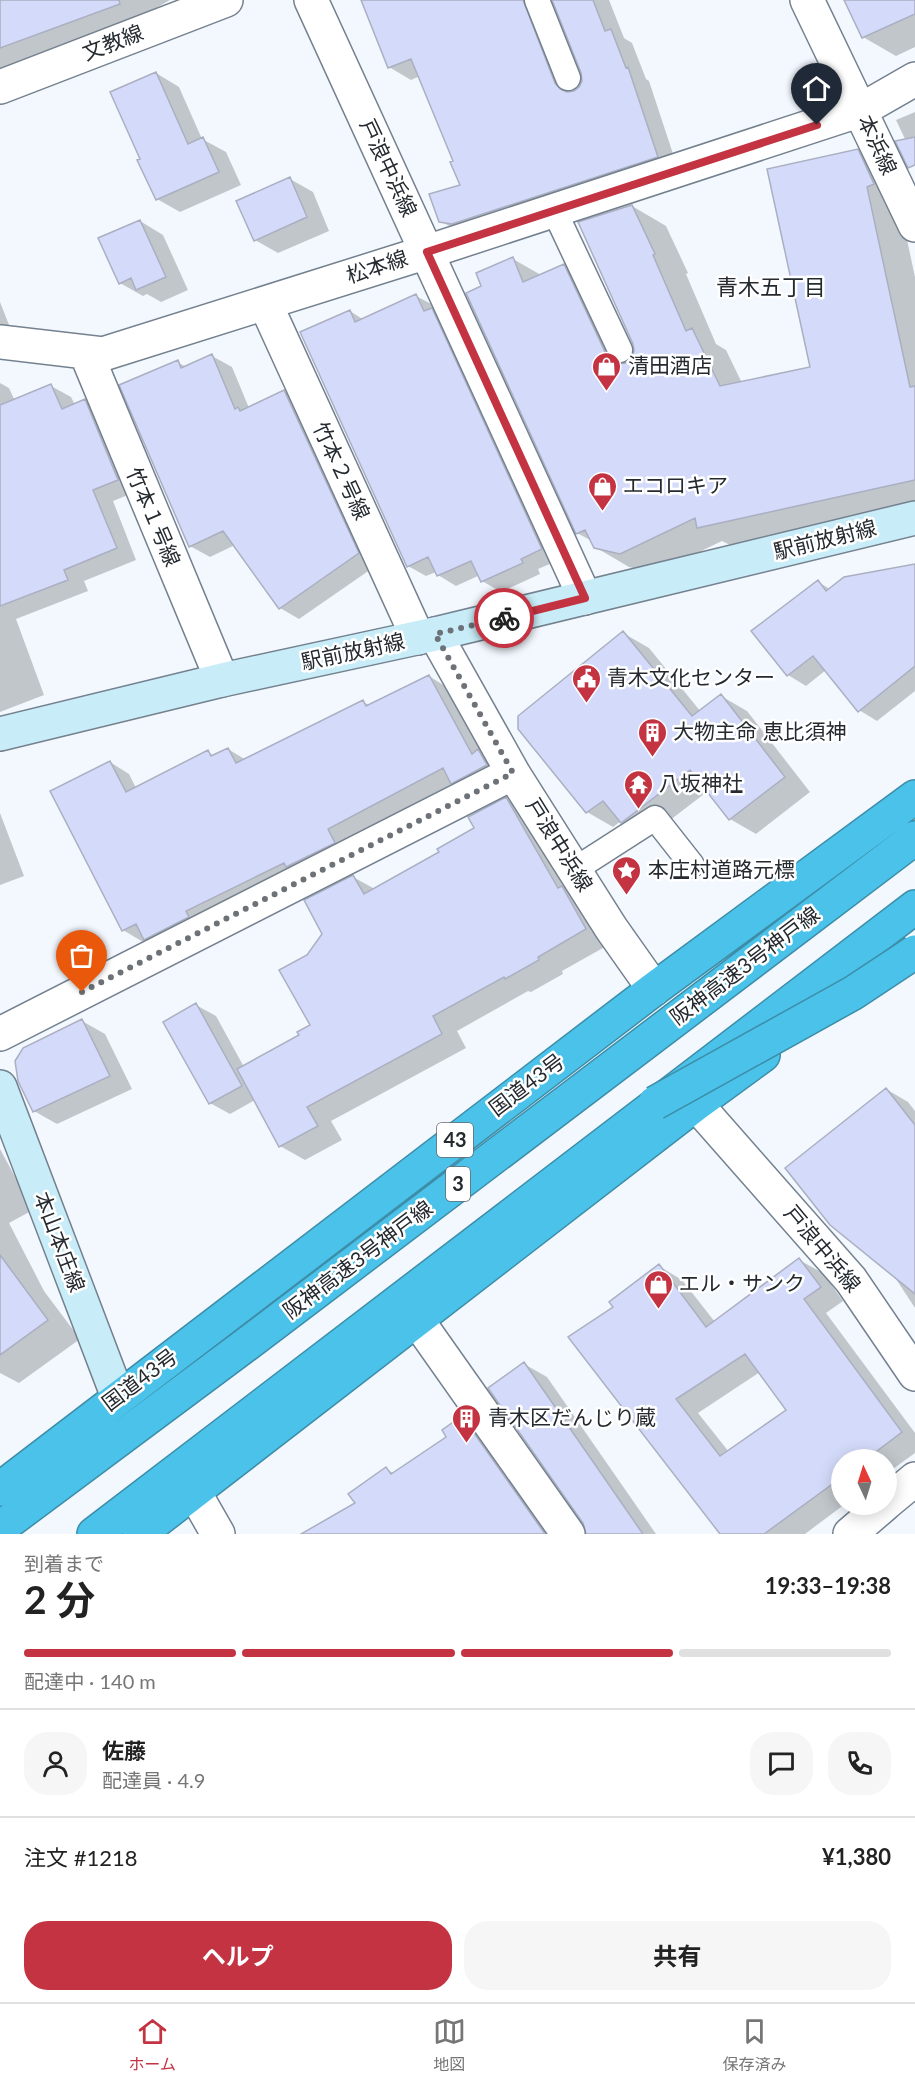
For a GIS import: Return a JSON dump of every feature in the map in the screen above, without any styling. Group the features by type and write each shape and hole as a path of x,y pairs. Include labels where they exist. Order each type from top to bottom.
{"highway":[{"name":"国道43号","path":"0,1489 654,989 915,797"},
{"name":"阪神高速3号神戸線","path":"0,1528 257,1337 915,838"},
{"path":"94,1534 298,1380 655,1103 915,907"},
{"path":"139,1534 696,1104 915,945"},
{"path":"655,1103 853,993 915,952"}],"street":[{"name":"文教線","path":"0,87 226,0"},
{"name":"戸浪中浜線","path":"310,0 585,598"},
{"name":"本浜線","path":"807,0 915,225"},
{"name":"松本線","path":"0,342 104,354 427,252 861,110 915,79"},
{"name":"竹本２号線","path":"265,303 426,636"},
{"name":"竹本１号線","path":"86,352 222,680"},
{"name":"駅前放射線","path":"0,734 222,680 426,636 915,518"},
{"name":"戸浪中浜線","path":"426,636 611,928 654,989"},
{"path":"0,1034 513,773"},
{"name":"本山本庄線","path":"0,1087 118,1397"},
{"name":"戸浪中浜線","path":"696,1104 851,1280 915,1374"},
{"path":"417,1320 568,1534"},
{"path":"897,1495 915,1479"},
{"path":"194,1492 218,1534"},
{"path":"850,1534 873,1515"}],"lane":[{"path":"537,0 568,78"},
{"path":"554,210 620,350"},
{"path":"574,870 655,818 692,865"}],"building":[{"path":"0,0 119,0 120,4 0,48"},
{"path":"361,0 523,0 555,83 567,92 579,87 582,81 581,73 552,0 593,0 605,31 611,29 626,68 628,67 658,157 452,224 439,222 429,194 460,185 450,162 453,161 411,59 388,68"},
{"path":"844,0 915,0 915,14 862,38"},
{"path":"156,72 188,144 203,137 219,172 156,200 137,160 140,159 110,92"},
{"path":"915,137 915,165 908,168 895,141"},
{"path":"858,149 874,184 867,187 910,387 915,386 915,480 697,528 695,518 620,554 594,548 585,530 576,534 466,293 481,286 476,273 513,257 523,282 564,264 607,356 612,362 626,363 632,358 633,344 578,222 632,205 655,254 653,255 686,331 692,328 720,386 810,367 767,169"},
{"path":"290,177 307,217 254,241 236,201"},
{"path":"140,220 166,277 136,290 131,278 119,284 98,238"},
{"path":"416,294 424,311 432,308 542,549 521,559 523,563 481,582 471,561 437,576 428,557 407,567 300,332 350,310 355,322"},
{"path":"212,354 235,409 238,407 240,411 284,390 359,553 279,609 223,531 189,547 119,385 178,360 181,368"},
{"path":"51,384 62,409 85,399 118,480 93,490 117,548 64,570 68,580 0,606 0,405"},
{"path":"915,564 915,666 858,712 813,656 787,676 751,631 818,580 826,591 844,577"},
{"path":"623,631 692,716 721,694 785,777 729,820 690,770 621,823 603,801 586,813 518,729 518,716"},
{"path":"429,675 472,754 478,749 487,765 451,784 443,768 328,829 335,843 286,867 284,863 186,911 189,917 144,940 136,924 122,931 50,791 110,761 126,792 208,750 211,756 228,748 236,763 363,700 366,706"},
{"path":"506,797 558,888 562,886 586,929 538,957 539,960 433,1016 442,1034 307,1107 318,1126 279,1147 237,1069 299,1035 297,1032 310,1025 279,970 307,955 322,934 304,900 353,875 364,894 439,852 437,849 474,828 468,817"},
{"path":"196,1003 242,1086 209,1104 163,1022"},
{"path":"82,1019 110,1076 33,1112 18,1081 15,1061 23,1048"},
{"path":"886,1088 915,1125 915,1294 830,1225 785,1168"},
{"path":"0,1255 48,1320 0,1355"},
{"path":"799,1258 821,1287 804,1299 902,1432 880,1449 831,1449 831,1485 764,1534 720,1534 568,1337 613,1307 609,1302 659,1264 706,1327","holes":["745,1354 786,1410 720,1456 676,1399"]},
{"path":"524,1362 643,1534 586,1534 583,1523 488,1388"},
{"path":"462,1416 545,1534 301,1534 355,1503 348,1494 386,1467 391,1474 446,1437 442,1430"}],"way so far":[{"path":"82,992 513,773 435,634 504,618"}],"place":[{"name":"清田酒店","path":"607,392"},
{"name":"エコロキア","path":"602,512"},
{"name":"青木文化センター","path":"586,704"},
{"name":"大物主命 恵比須神","path":"652,758"},
{"name":"八坂神社","path":"638,810"},
{"name":"本庄村道路元標","path":"627,896"},
{"name":"エル・サンク","path":"658,1310"},
{"name":"青木区だんじり蔵","path":"467,1444"}],"district":[{"name":"青木五丁目","path":"771,287"}],"route":[{"path":"504,618 585,598 427,252 817,125"}]}
